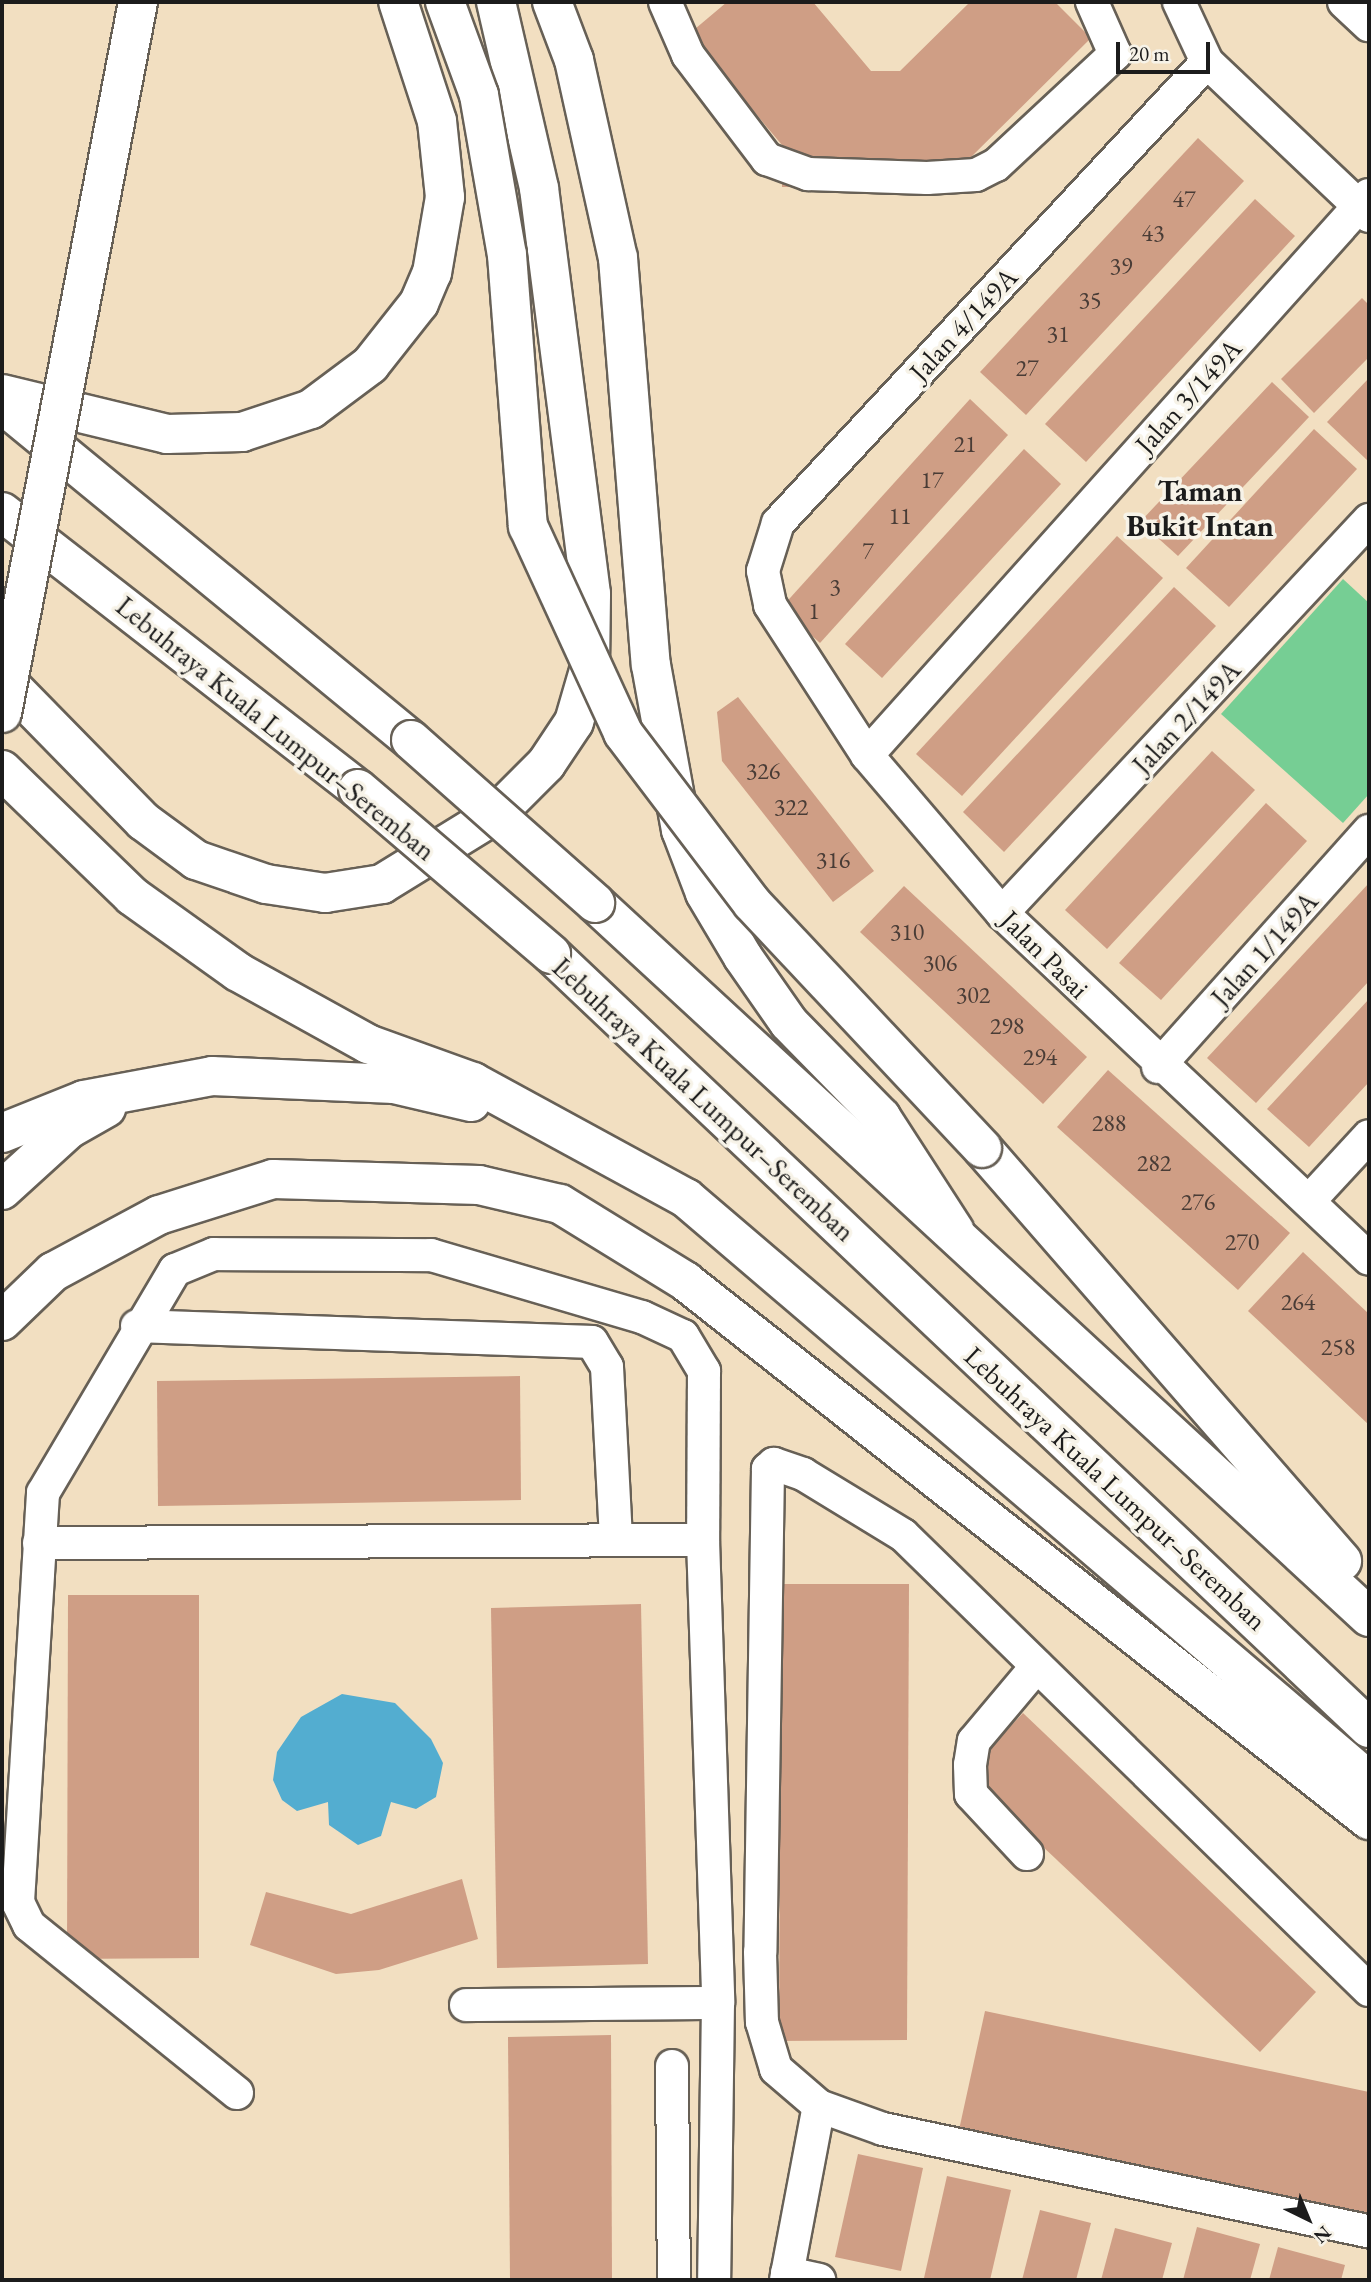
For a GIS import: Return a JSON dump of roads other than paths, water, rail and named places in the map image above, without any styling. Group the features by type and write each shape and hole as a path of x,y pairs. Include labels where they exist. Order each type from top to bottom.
{"highway":[{"path":"2,713 138,2"},
{"path":"2,394 167,434 242,432 311,409 370,365 419,303 432,273 445,197 437,121 398,2"},
{"path":"445,2 479,95 508,255 528,526 623,733 752,903 982,1148 1369,1593"},
{"path":"2,677 143,821 196,860 265,884 325,893 382,884 496,814 546,764 574,722 590,667 591,594 539,188 496,2"},
{"path":"552,2 574,60 618,258 651,665 681,830 705,893 743,957 789,1023 881,1117 954,1230"},
{"path":"2,404 411,740 595,903 954,1230 1369,1617"},
{"name":"Lebuhraya Kuala Lumpur–Seremban","path":"2,513 358,789 551,954 1369,1728"},
{"path":"2,770 132,896 238,972 368,1044 473,1082 505,1104 628,1162 741,1240 1369,1781"},
{"path":"2,1132 34,1116 144,1086 260,1075 394,1084 458,1101 505,1104"},
{"path":"2,1190 69,1129 144,1086"},
{"path":"2,1321 53,1272 159,1215 273,1179 479,1185 560,1204 685,1281 1369,1819"}],"street":[{"path":"665,2 688,55 767,159 808,174 927,178 976,175 996,165 1115,54 1092,2"},
{"path":"1179,2 1207,62 1366,205"},
{"path":"1343,2 1369,25"},
{"name":"Jalan 4/149A","path":"771,606 763,570 778,523 1207,62"},
{"name":"Jalan 3/149A","path":"867,755 1366,205"},
{"name":"Jalan 2/149A","path":"1002,913 1369,520"},
{"name":"Jalan Pasai","path":"771,606 867,755 1002,913 1158,1067 1309,1201 1369,1259"},
{"name":"Jalan 1/149A","path":"1158,1067 1369,831"},
{"path":"1309,1201 1369,1136"},
{"path":"237,2093 29,1925 18,1902 43,1493 137,1326 175,1270 214,1254 431,1255 642,1317 682,1336 704,1371 703,1540 718,2003 714,2280"},
{"path":"137,1326 592,1342 607,1367 615,1540"},
{"path":"1369,1990 903,1535 803,1474 774,1464 768,1469 762,2022 776,2069 819,2106 883,2129 1369,2231"},
{"path":"39,1543 703,1540"},
{"path":"1027,1854 971,1794 970,1765 974,1741 1037,1665"},
{"path":"466,2005 718,2003"},
{"path":"673,2066 674,2280"},
{"path":"819,2106 787,2277 819,2280"}],"water":[{"path":"342,1694 395,1703 431,1739 443,1763 436,1797 416,1809 391,1802 381,1836 358,1845 329,1825 328,1802 297,1811 282,1800 273,1780 277,1752 301,1717"}],"district":[{"name":"Taman Bukit Intan","path":"1200,508"}]}
